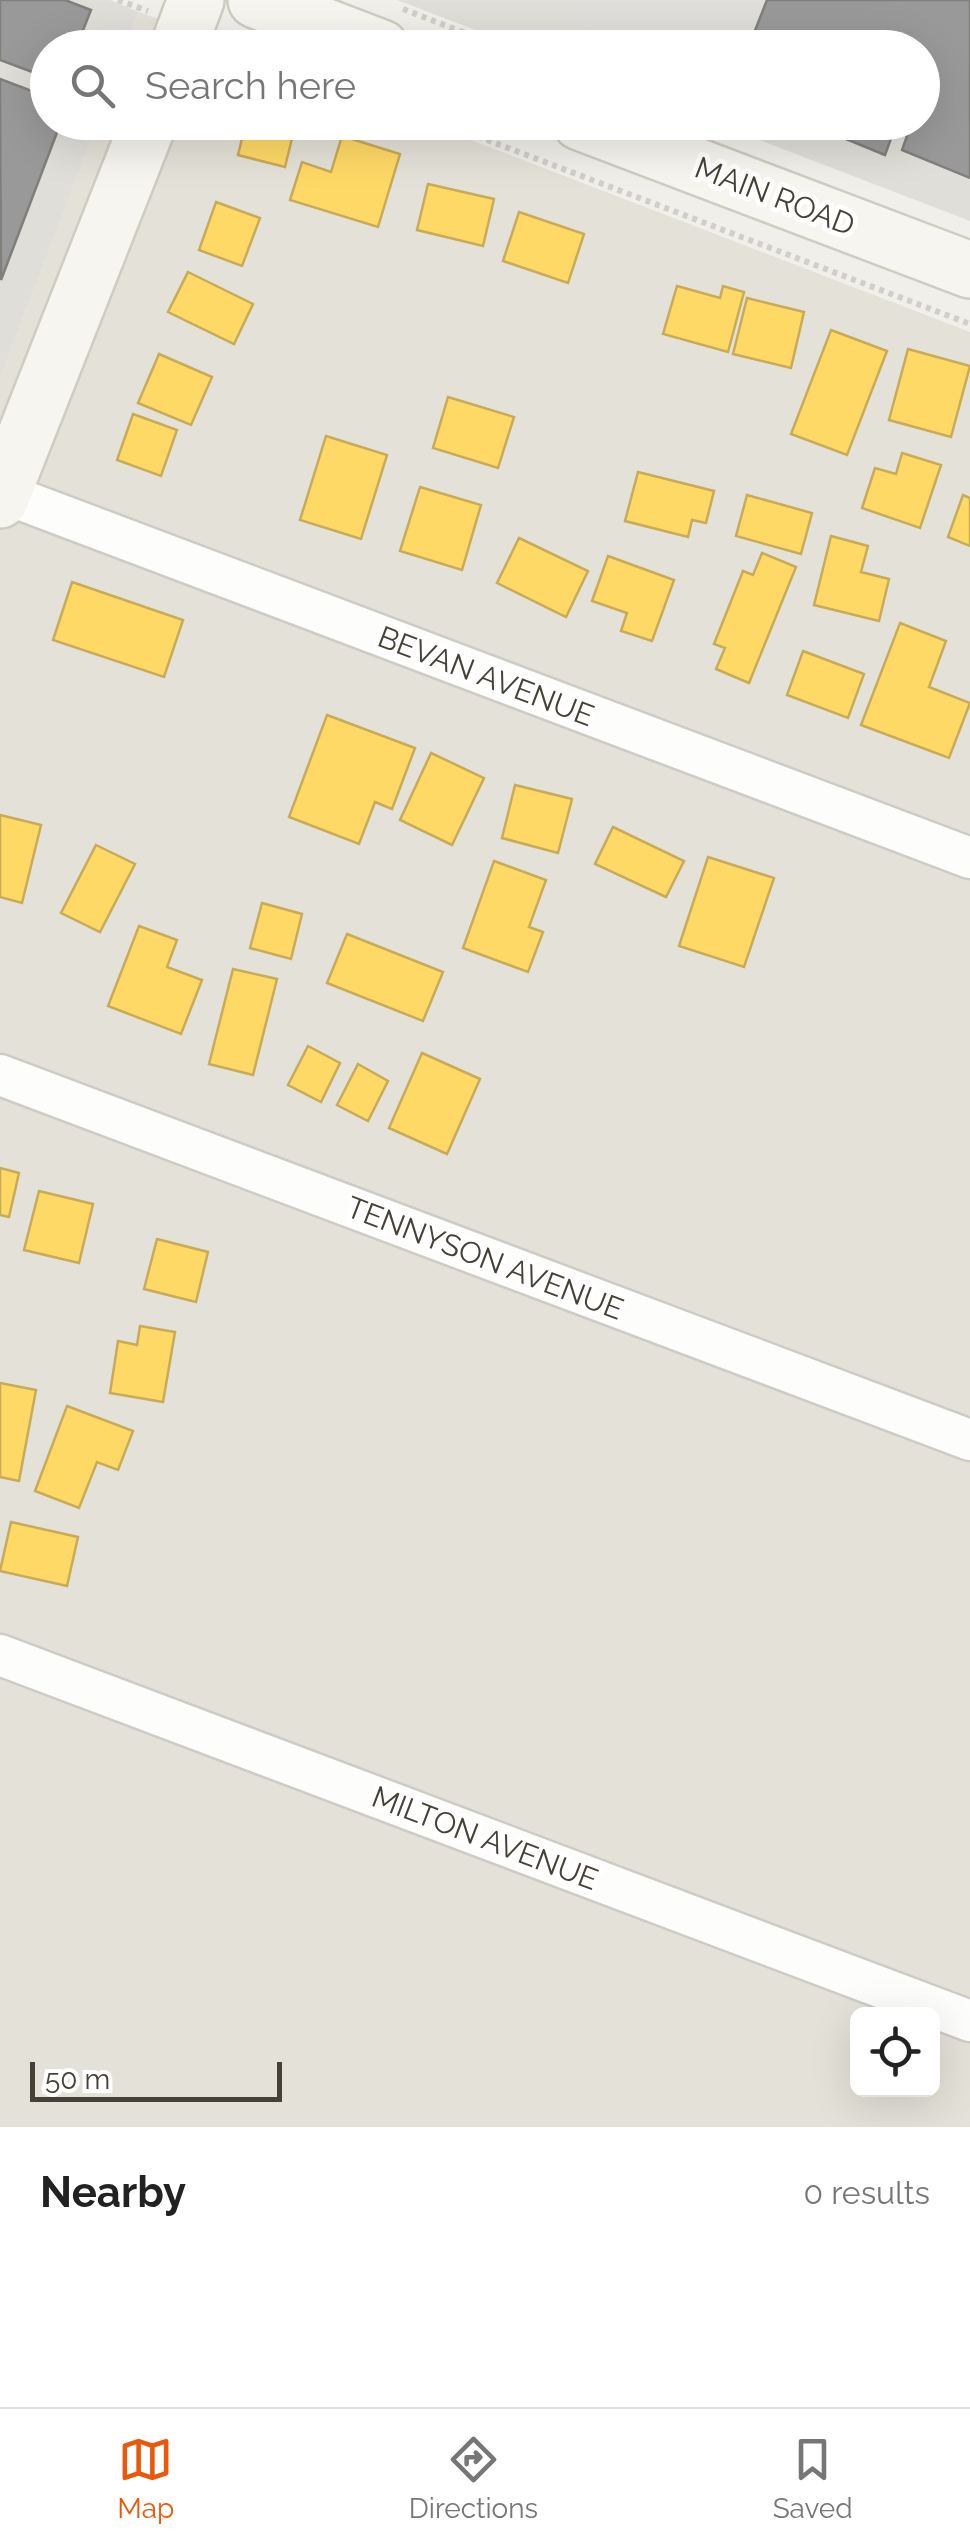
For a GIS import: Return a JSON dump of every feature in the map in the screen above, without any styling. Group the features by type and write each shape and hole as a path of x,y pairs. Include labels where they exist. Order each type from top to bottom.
{"main road":[{"path":"185,30 196,0"},
{"path":"256,0 390,27"},
{"path":"1,497 142,140"},
{"name":"MAIN ROAD","path":"627,140 970,270"}],"street":[{"name":"BEVAN AVENUE","path":"1,497 970,858"},
{"name":"TENNYSON AVENUE","path":"0,1075 970,1440"},
{"name":"MILTON AVENUE","path":"0,1655 970,2021"}],"path":[{"path":"487,140 970,324"}],"shaded area":[{"path":"0,0 110,0 139,12 132,30 30,30 30,140 91,140 0,378"},
{"path":"397,0 970,0 970,221 759,140 940,140 940,30 476,30"},
{"path":"577,0 762,0 751,30 588,30 569,23"},
{"path":"139,12 187,30 132,30"},
{"path":"90,140 471,140 970,332 970,2127 0,2127 0,378"}],"building: Homes":[{"path":"242,140 292,140 285,167 238,155"},
{"path":"341,140 355,140 400,154 378,227 290,200 302,162 331,172"},
{"path":"428,184 494,199 483,246 417,230"},
{"path":"216,202 260,218 242,266 199,250"},
{"path":"519,212 584,234 568,283 503,261"},
{"path":"188,272 253,304 234,344 168,312"},
{"path":"677,286 720,298 723,286 744,292 728,352 663,334"},
{"path":"747,298 804,312 791,368 733,354"},
{"path":"831,330 887,351 847,455 791,434"},
{"path":"908,349 970,366 951,437 889,420"},
{"path":"159,354 212,377 191,425 138,403"},
{"path":"448,397 514,417 498,468 433,448"},
{"path":"133,414 177,430 161,476 117,460"},
{"path":"326,436 387,455 361,539 300,520"},
{"path":"902,453 941,465 920,528 862,508 875,468 896,474"},
{"path":"638,472 714,491 706,523 692,520 688,537 625,521"},
{"path":"420,487 481,505 462,570 400,551"},
{"path":"747,495 812,513 801,554 736,536"},
{"path":"963,495 970,498 970,546 948,537"},
{"path":"831,536 868,546 861,572 889,579 879,621 814,605"},
{"path":"519,538 588,571 566,617 497,583"},
{"path":"762,553 796,567 749,683 716,669 725,648 714,644 743,571 753,575"},
{"path":"608,556 674,580 652,641 621,631 627,613 592,601"},
{"path":"72,582 183,620 164,677 53,640"},
{"path":"900,623 946,641 929,687 970,703 949,758 861,725"},
{"path":"803,651 864,674 848,718 787,695"},
{"path":"327,715 415,748 392,809 375,802 359,844 289,817"},
{"path":"431,753 484,778 452,845 400,820"},
{"path":"515,785 572,799 558,853 502,838"},
{"path":"0,815 41,825 22,903 0,897"},
{"path":"613,827 684,861 666,897 595,864"},
{"path":"96,845 135,864 100,932 61,913"},
{"path":"708,857 774,878 744,967 679,946"},
{"path":"494,861 546,880 529,927 543,932 528,972 463,948"},
{"path":"262,903 302,914 291,959 250,948"},
{"path":"139,926 177,940 167,967 202,980 181,1034 108,1006"},
{"path":"347,934 443,972 423,1021 327,983"},
{"path":"233,969 277,979 253,1075 209,1064"},
{"path":"308,1046 340,1063 321,1102 288,1085"},
{"path":"422,1053 480,1079 447,1154 389,1128"},
{"path":"358,1064 388,1081 368,1121 337,1105"},
{"path":"0,1168 19,1173 9,1217 0,1215"},
{"path":"39,1191 93,1204 79,1263 24,1250"},
{"path":"157,1239 208,1252 196,1302 144,1289"},
{"path":"140,1326 175,1332 163,1402 110,1393 118,1341 137,1345"},
{"path":"0,1383 36,1390 19,1481 0,1477"},
{"path":"67,1406 133,1431 118,1470 97,1462 79,1508 35,1491"},
{"path":"11,1522 78,1537 67,1586 0,1571"}],"building: Industry":[{"path":"0,0 65,0 91,10 83,30 30,30 30,71 0,60"},
{"path":"767,0 970,0 970,178 902,150 906,140 940,140 940,30 755,30"},
{"path":"0,79 30,90 30,140 54,140 1,280"},
{"path":"849,140 890,140 885,155"}]}
